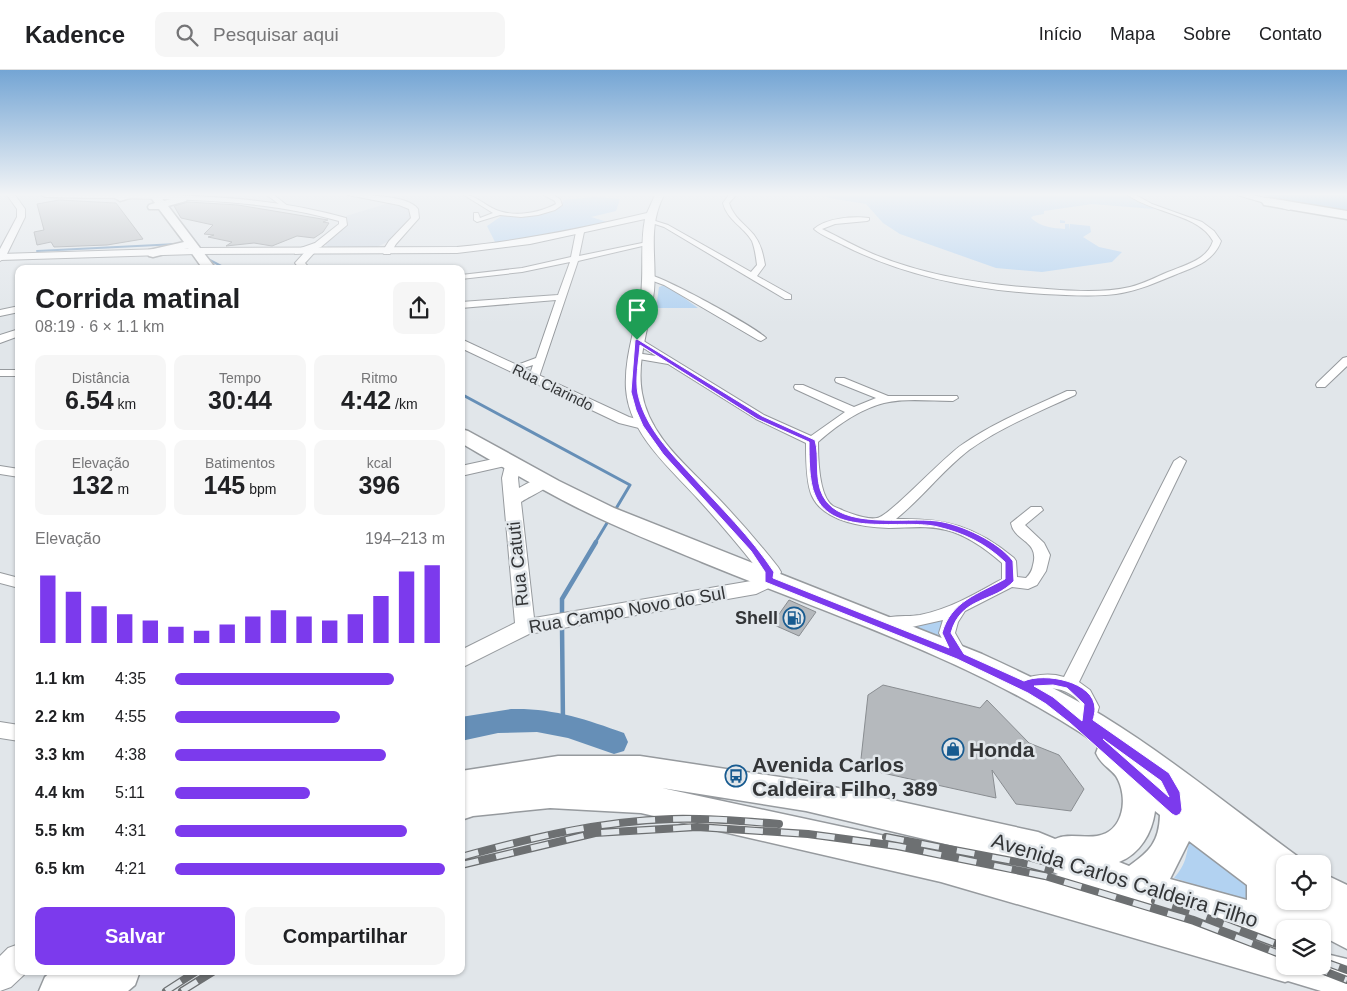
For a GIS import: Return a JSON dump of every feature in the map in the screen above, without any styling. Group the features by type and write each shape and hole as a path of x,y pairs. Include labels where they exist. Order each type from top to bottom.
{"main road":[{"path":"181,238 206,265"},
{"path":"0,257 153,253 188,248 330,252 373,251 390,247 433,251 492,247 545,238"},
{"path":"648,238 645,314 636,348 634,392 639,410 647,426 666,452 754,550 770,572 768,580"},
{"path":"320,243 330,252"},
{"path":"188,248 194,265"},
{"path":"465,438 605,512 768,580 876,622 1024,686 1060,693 1087,722 1165,777 1276,877"},
{"path":"1060,693 1128,768 1176,810 1276,878"},
{"path":"1038,849 1084,855 1105,852 1117,847 1130,837 1137,820 1140,803 1128,768"},
{"name":"Avenida Carlos Caldeira Filho","path":"465,785 558,770 640,770 806,796 1038,849 1132,884 1273,926"},
{"path":"1044,893 1132,884 1160,865 1176,832 1175,792 1165,777"},
{"name":"Avenida Carlos Caldeira Filho","path":"465,804 473,801 550,792 642,798 922,861 1044,893 1276,960"},
{"path":"1273,926 1265,904 1276,883"},
{"path":"1331,896 1347,905"},
{"path":"1315,910 1347,930"},
{"path":"1331,936 1347,939"},
{"path":"1331,974 1347,978"},
{"path":"59,991 77,975"},
{"path":"98,991 116,975"}],"street":[{"path":"0,257 10,238"},
{"path":"298,252 320,243 326,238"},
{"path":"390,247 398,238"},
{"path":"534,377 575,259 579,238"},
{"path":"686,238 788,296"},
{"path":"752,238 760,254 761,264 752,277"},
{"path":"836,238 873,256 963,283 1002,289 1082,293 1119,290 1146,283 1197,263 1212,253 1216,241 1214,238"},
{"path":"465,277 513,271 648,244"},
{"path":"302,265 300,263 310,252"},
{"path":"648,276 667,283 761,338"},
{"path":"465,305 562,297"},
{"path":"0,313 15,311"},
{"path":"0,330 15,331"},
{"path":"0,339 15,333"},
{"name":"Rua Clarindo","path":"465,345 624,420 647,426"},
{"path":"636,348 669,361 760,418 812,441"},
{"path":"636,348 669,361"},
{"path":"514,368 540,360"},
{"path":"1321,386 1347,360"},
{"path":"0,373 15,373"},
{"path":"840,380 887,399"},
{"path":"799,387 855,412"},
{"path":"879,523 893,515 944,465 966,447 1000,426 1071,393"},
{"path":"953,398 887,399 874,402 822,432 812,441 812,460 818,495 828,509 853,519 879,523 938,524 978,538 1009,561 1010,581"},
{"path":"465,468 487,450"},
{"path":"1060,693 1180,461"},
{"path":"465,470 510,462"},
{"name":"Rua Catuti","path":"510,462 524,627"},
{"path":"0,470 15,472"},
{"name":"Rua Catuti","path":"512,500 536,485 547,482"},
{"path":"876,622 903,624 960,608 1010,581 1028,584 1034,581 1043,555 1039,546 1018,526 1018,523 1036,510"},
{"path":"0,578 15,582"},
{"name":"Rua Campo Novo do Sul","path":"465,658 524,627 756,587 768,580"},
{"path":"960,608 950,621 947,633 960,657"},
{"path":"0,730 15,732"}],"shaded area":[{"path":"330,238 392,238 371,250 331,250 324,243"},
{"path":"493,238 540,238 497,246"},
{"path":"911,238 1085,238 1099,247 1122,252 1112,262 1042,272 996,268"},
{"path":"664,285 698,308 656,308 659,287"},
{"path":"953,612 943,640 910,625"},
{"path":"1190,837 1257,886 1253,903 1174,878 1184,863"}],"building":[{"path":"35,238 143,239 107,245 54,247 51,242 37,245"},
{"path":"213,238 292,238 272,246 254,243 226,246 232,242"},
{"name":"Shell","path":"789,600 816,612 799,636 772,624"},
{"name":"Honda","path":"883,685 980,708 987,700 1029,743 1059,755 1084,789 1071,811 1016,804 992,770 996,798 860,768 868,695"}],"waterway":[{"path":"37,251 177,244"},
{"path":"206,258 219,265"},
{"path":"465,396 630,485 614,512"},
{"path":"595,543 610,518"},
{"path":"562,618 562,599 596,542"},
{"path":"562,625 563,724"},
{"path":"465,728 511,720 549,722 568,726 614,742"}],"railway":[{"path":"465,856 539,837 645,820 726,820 779,824"},
{"path":"465,864 595,833 697,827 808,834 897,846 1045,876 1194,921 1276,953"},
{"path":"886,837 1028,864 1050,870"},
{"path":"1155,901 1194,913 1276,944"},
{"path":"1331,964 1347,970"},
{"path":"1331,974 1347,980"},
{"path":"166,991 191,975"},
{"path":"182,991 208,975"}],"place":[{"name":"Shell","path":"794,618"},
{"name":"Honda","path":"953,749"},
{"name":"Avenida Carlos Caldeira Filho, 389","path":"736,776"}],"route":[{"path":"637,340 634,392 639,410 647,426 666,452 754,550 770,572 768,580 960,657 1050,700 1176,810 1175,792 1165,777 1087,722 1090,709 1089,703 1086,697 1070,685 1045,680 1024,686 960,657 953,647 947,633 950,621 960,608 1010,581 1009,561 998,551 978,538 938,524 864,522 828,509 818,495 812,460 812,441 760,418 637,340"}]}
